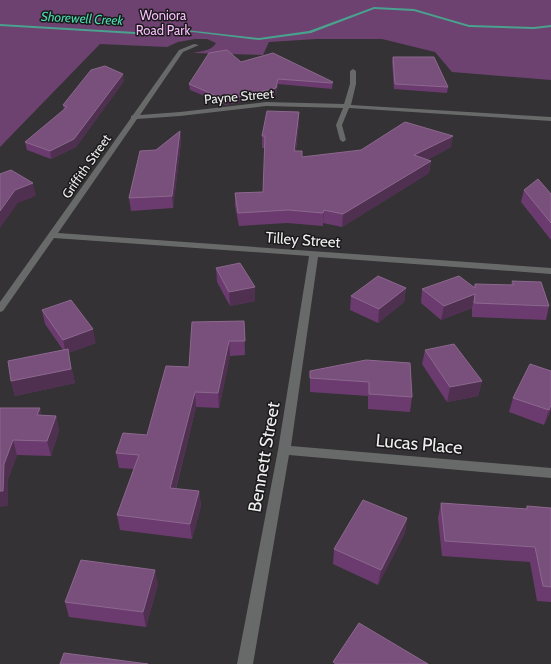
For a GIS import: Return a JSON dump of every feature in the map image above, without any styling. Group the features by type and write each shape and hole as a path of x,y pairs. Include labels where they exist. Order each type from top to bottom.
{"street":[{"name":"Griffith Street","path":"0,309 118,143 133,117 181,51 196,45"},
{"path":"343,140 339,125 347,106 353,84 354,71"},
{"name":"Payne Street","path":"133,117 180,114 266,104 347,106 551,119"},
{"name":"Tilley Street","path":"52,234 314,255 551,271"},
{"name":"Bennett Street","path":"246,664 284,450 314,255"},
{"name":"Lucas Place","path":"284,450 551,473"}],"green space":[{"name":"Woniora Road Park","path":"0,0 551,0 551,80 452,72 435,52 382,39 317,39 269,42 263,55 193,53 209,49 214,46 216,43 207,39 195,39 178,42 167,47 100,44 0,147"}],"building":[{"path":"227,50 241,62 273,53 333,82 278,79 276,88 226,100 189,84 209,53"},
{"path":"393,57 434,57 448,87 395,84"},
{"path":"105,66 123,74 74,139 50,151 25,142 67,107 63,105 91,70"},
{"path":"267,111 299,112 294,151 302,151 302,157 361,150 405,122 453,136 414,155 431,161 343,214 324,210 323,213 288,210 238,213 235,193 263,192 265,136 262,136"},
{"path":"180,131 172,196 129,198 140,151 156,150"},
{"path":"11,170 33,183 15,190 0,211 0,174"},
{"path":"538,179 551,194 551,223 524,190"},
{"path":"240,263 255,287 229,292 216,268"},
{"path":"378,276 406,288 379,309 351,296"},
{"path":"459,276 475,288 475,284 514,285 512,281 541,282 549,306 474,303 475,294 444,306 422,289"},
{"path":"71,300 93,329 63,340 42,310"},
{"path":"244,321 245,341 229,341 218,393 195,392 170,488 199,491 190,524 117,515 139,455 116,453 123,433 147,435 166,366 189,367 192,322"},
{"path":"454,344 482,381 450,387 425,350"},
{"path":"68,349 71,369 11,381 8,361"},
{"path":"366,360 410,363 412,397 369,394 369,382 310,378 310,371"},
{"path":"530,364 551,371 551,405 549,410 513,398"},
{"path":"0,408 40,408 37,415 56,416 47,441 13,440 4,464 3,491 0,491"},
{"path":"363,500 407,518 381,570 334,549"},
{"path":"441,503 527,509 527,506 551,508 551,587 543,586 535,547 445,541"},
{"path":"81,560 155,570 143,612 65,602"},
{"path":"359,623 428,664 336,664 333,662"},
{"path":"64,653 148,664 60,664"}],"waterway":[{"name":"Shorewell Creek","path":"186,31 259,39 310,32 374,8 414,10 469,26 534,28 551,26"},
{"name":"Shorewell Creek","path":"0,25 135,33 163,32"}]}
